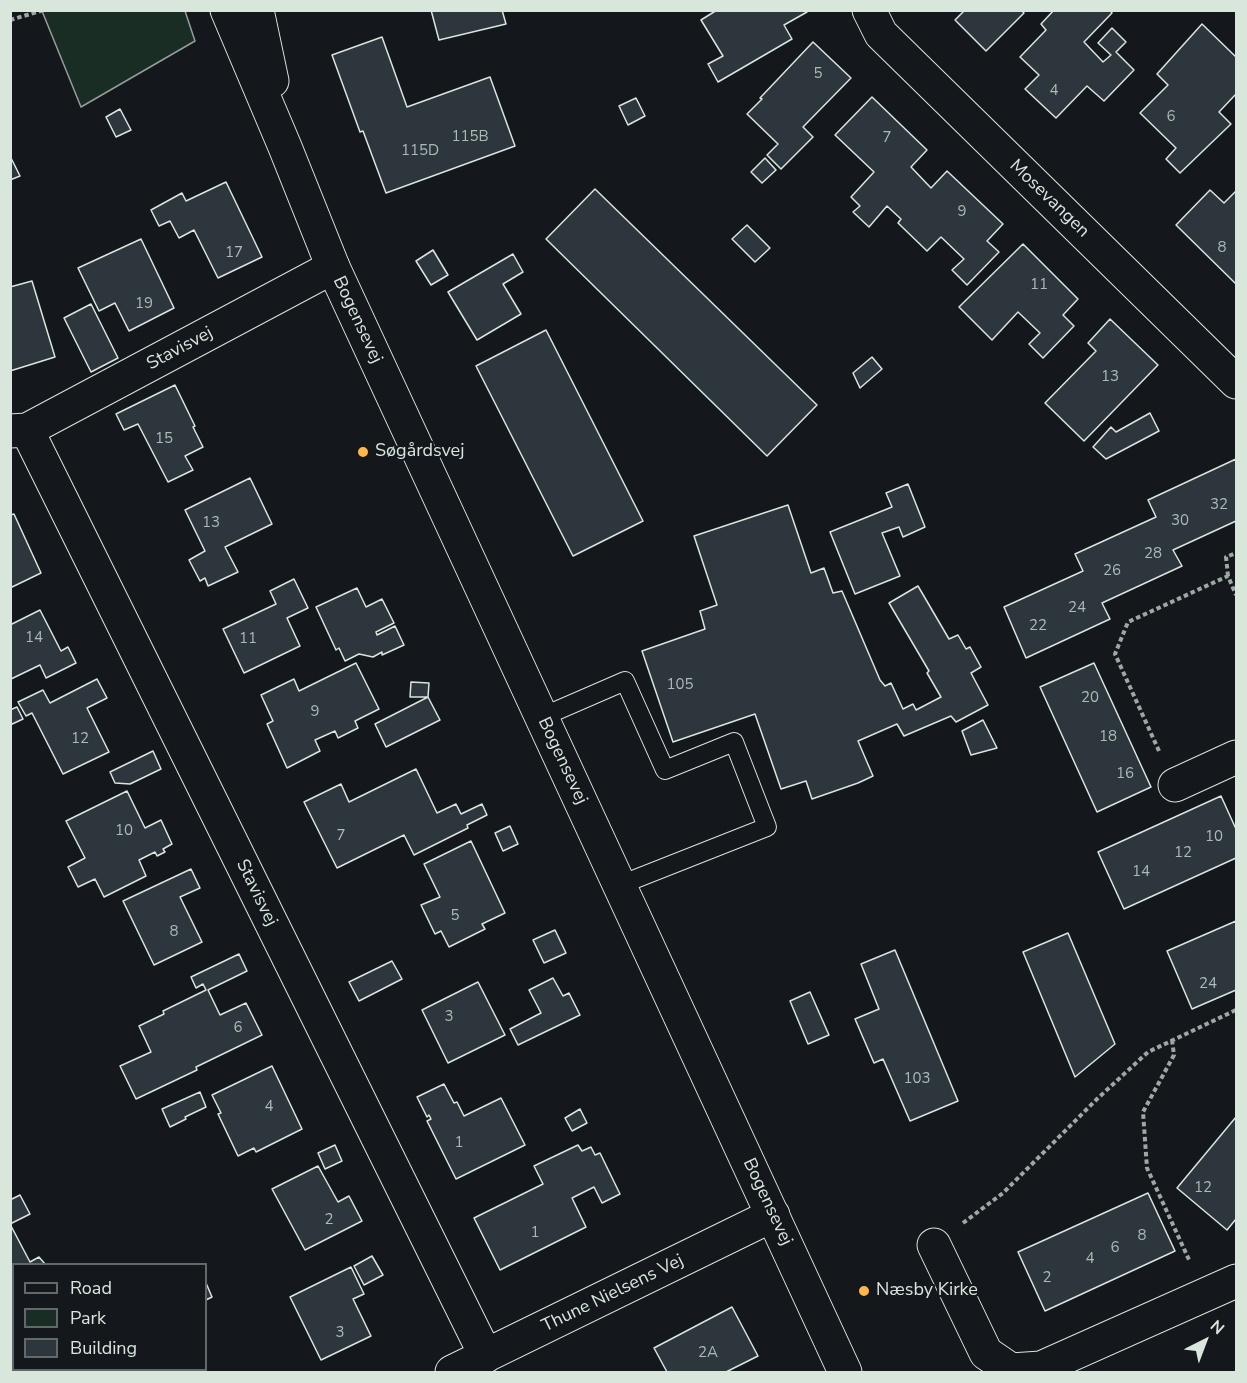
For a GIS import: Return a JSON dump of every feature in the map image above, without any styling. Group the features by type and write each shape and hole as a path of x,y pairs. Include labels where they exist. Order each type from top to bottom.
{"street":[{"name":"Bogensevej","path":"227,10 333,267 845,1372"},
{"name":"Bogensevej","path":"257,10 285,147"},
{"name":"Mosevangen","path":"869,10 881,34 1236,382"},
{"name":"Stavisvej","path":"333,267 19,431 486,1356"},
{"path":"1175,785 1236,757"},
{"name":"Thune Nielsens Vej","path":"452,1372 774,1215"},
{"path":"934,1245 986,1353 1011,1370 1041,1368 1236,1281"}],"lane":[{"path":"542,717 625,681 665,770 734,742 767,827 620,885"}],"path":[{"path":"10,21 44,10"},
{"path":"1236,553 1226,558 1228,576 1236,595"},
{"path":"1175,785 1115,654 1128,622 1228,576"},
{"path":"934,1245 1003,1193 1097,1099 1148,1052 1236,1010"},
{"path":"1173,1040 1174,1055 1143,1112 1147,1168 1205,1295"}],"green space":[{"path":"42,11 185,11 195,41 81,107"}],"building":[{"path":"431,10 502,10 506,24 439,40"},
{"path":"717,10 806,10 807,12 784,25 792,39 718,82 708,64 723,56 701,20"},
{"path":"965,10 1021,10 1024,13 986,51 955,20"},
{"path":"1054,10 1110,10 1112,13 1084,42 1103,62 1111,55 1098,43 1112,28 1126,42 1116,52 1134,70 1104,101 1087,86 1056,118 1025,89 1039,75 1020,57 1046,30 1041,24"},
{"path":"1202,24 1236,57 1236,94 1219,112 1231,124 1180,173 1166,159 1176,148 1140,113 1168,85 1157,74"},
{"path":"382,37 407,107 490,77 515,146 386,193 363,131 360,132 332,55"},
{"path":"813,42 851,78 803,127 813,137 781,169 767,155 778,144 747,114"},
{"path":"872,97 927,150 911,167 931,188 947,171 1003,224 987,241 999,252 967,285 952,270 964,259 941,237 927,251 898,223 901,219 887,206 869,227 853,212 860,206 851,197 874,172 835,135"},
{"path":"636,98 645,116 628,125 619,106"},
{"path":"120,109 131,130 116,137 106,117"},
{"path":"10,156 20,176 10,180"},
{"path":"765,158 776,170 762,183 751,172"},
{"path":"226,182 262,257 218,278 194,230 179,238 170,221 159,226 151,210 182,193 186,201"},
{"path":"595,189 817,405 767,456 546,239"},
{"path":"1210,190 1224,203 1236,191 1236,284 1176,225"},
{"path":"747,225 770,248 755,262 732,239"},
{"path":"141,239 174,308 129,331 115,303 99,311 78,268"},
{"path":"1023,244 1078,299 1063,315 1074,326 1043,358 1029,344 1040,333 1018,312 992,340 959,307"},
{"path":"433,250 448,275 431,285 416,261"},
{"path":"513,254 523,272 503,284 521,314 477,340 448,292"},
{"path":"32,281 55,357 10,371 10,287"},
{"path":"91,304 118,358 91,372 64,318"},
{"path":"1110,319 1158,365 1084,441 1045,403 1096,351 1088,343"},
{"path":"546,330 643,521 573,556 476,366"},
{"path":"872,357 882,369 860,388 853,373"},
{"path":"175,385 203,447 185,456 193,470 168,482 138,424 124,430 116,414"},
{"path":"1150,413 1159,431 1106,459 1093,447 1111,427 1116,432"},
{"path":"1236,459 1236,521 1173,550 1182,566 1102,603 1110,619 1026,658 1004,607 1083,571 1075,554 1156,517 1148,500"},
{"path":"250,478 272,524 225,547 238,572 208,586 205,578 200,581 189,560 205,551 185,510"},
{"path":"908,484 925,527 903,537 899,527 882,533 900,576 855,594 830,532 892,507 886,493"},
{"path":"788,505 811,573 824,568 833,593 842,591 880,680 885,686 891,683 903,709 913,704 916,710 941,697 927,673 929,671 889,603 918,586 949,639 958,635 966,649 970,647 981,667 971,673 988,705 956,722 951,716 904,736 897,724 858,741 873,776 812,799 806,781 781,789 755,714 673,742 642,651 705,629 700,611 717,605 694,536"},
{"path":"14,514 41,573 10,588 10,515"},
{"path":"294,579 308,608 287,618 300,646 244,673 223,629 276,604 270,591"},
{"path":"357,588 366,607 382,599 394,623 376,632 377,635 395,626 404,645 382,655 382,652 373,657 359,654 345,661 339,648 336,650 316,607"},
{"path":"40,610 61,651 68,647 76,663 46,678 40,665 11,679 10,625"},
{"path":"356,663 379,709 355,721 358,728 338,738 335,731 315,740 320,751 287,768 267,724 273,721 261,695 294,679 299,691"},
{"path":"1094,663 1151,787 1097,812 1040,687"},
{"path":"97,679 107,698 87,708 109,752 63,774 32,713 26,716 18,702 43,690 50,703"},
{"path":"411,682 429,683 428,697 410,697"},
{"path":"428,697 440,720 386,747 375,724"},
{"path":"17,707 23,719 10,725 10,710"},
{"path":"983,720 997,748 971,755 962,731"},
{"path":"153,751 161,769 130,784 115,783 110,772"},
{"path":"416,769 437,813 456,804 461,814 482,804 487,815 467,825 468,828 414,855 404,835 337,868 304,802 341,784 349,802"},
{"path":"127,791 145,828 161,820 172,844 163,849 165,852 157,856 155,852 139,860 146,876 104,897 95,879 78,887 68,867 85,858 66,821"},
{"path":"1221,796 1236,829 1236,858 1124,909 1098,852"},
{"path":"510,826 518,844 503,851 495,833"},
{"path":"471,841 505,913 482,924 485,929 449,947 441,931 435,934 421,905 440,897 424,864"},
{"path":"191,869 200,888 180,897 202,942 154,965 123,901"},
{"path":"1236,921 1236,990 1192,1009 1167,951"},
{"path":"555,930 566,953 544,963 533,940"},
{"path":"1068,933 1115,1044 1075,1077 1023,952"},
{"path":"895,950 958,1101 910,1121 883,1059 874,1063 855,1019 879,1009 861,964"},
{"path":"239,954 247,971 208,990 220,1015 246,1003 262,1035 136,1099 120,1066 151,1052 139,1026 164,1014 163,1011 206,990 203,984 196,988 191,977"},
{"path":"392,961 402,979 359,1001 349,982"},
{"path":"553,978 563,996 569,993 580,1015 518,1045 510,1029 541,1013 529,990"},
{"path":"478,982 505,1035 448,1063 422,1010"},
{"path":"810,992 829,1035 808,1044 790,1001"},
{"path":"272,1066 302,1129 256,1152 254,1148 238,1156 218,1114 221,1113 212,1095"},
{"path":"444,1084 464,1116 501,1098 525,1145 456,1179 427,1121 431,1119 429,1115 427,1117 417,1097"},
{"path":"200,1092 206,1107 170,1127 162,1109"},
{"path":"580,1109 587,1123 572,1131 565,1118"},
{"path":"1236,1117 1236,1219 1227,1230 1177,1188"},
{"path":"335,1145 342,1161 325,1169 318,1153"},
{"path":"578,1145 582,1151 591,1147 595,1155 600,1153 620,1194 602,1203 594,1187 572,1198 586,1227 500,1270 474,1218 543,1184 534,1166"},
{"path":"318,1166 338,1202 349,1196 362,1221 305,1250 272,1189"},
{"path":"1148,1193 1175,1251 1045,1311 1018,1252"},
{"path":"20,1195 30,1214 10,1224 10,1200"},
{"path":"10,1224 30,1262 39,1257 44,1263 12,1263 12,1290 10,1291"},
{"path":"372,1256 383,1275 364,1285 354,1266"},
{"path":"351,1267 364,1294 353,1299 371,1336 321,1360 290,1297"},
{"path":"207,1285 212,1297 207,1300"},
{"path":"732,1307 758,1356 726,1372 667,1372 654,1348"},
{"path":"12,1310 12,1343 10,1340 10,1311"}],"place":[{"name":"Søgårdsvej","path":"363,452"},
{"name":"Næsby Kirke","path":"864,1291"}]}
